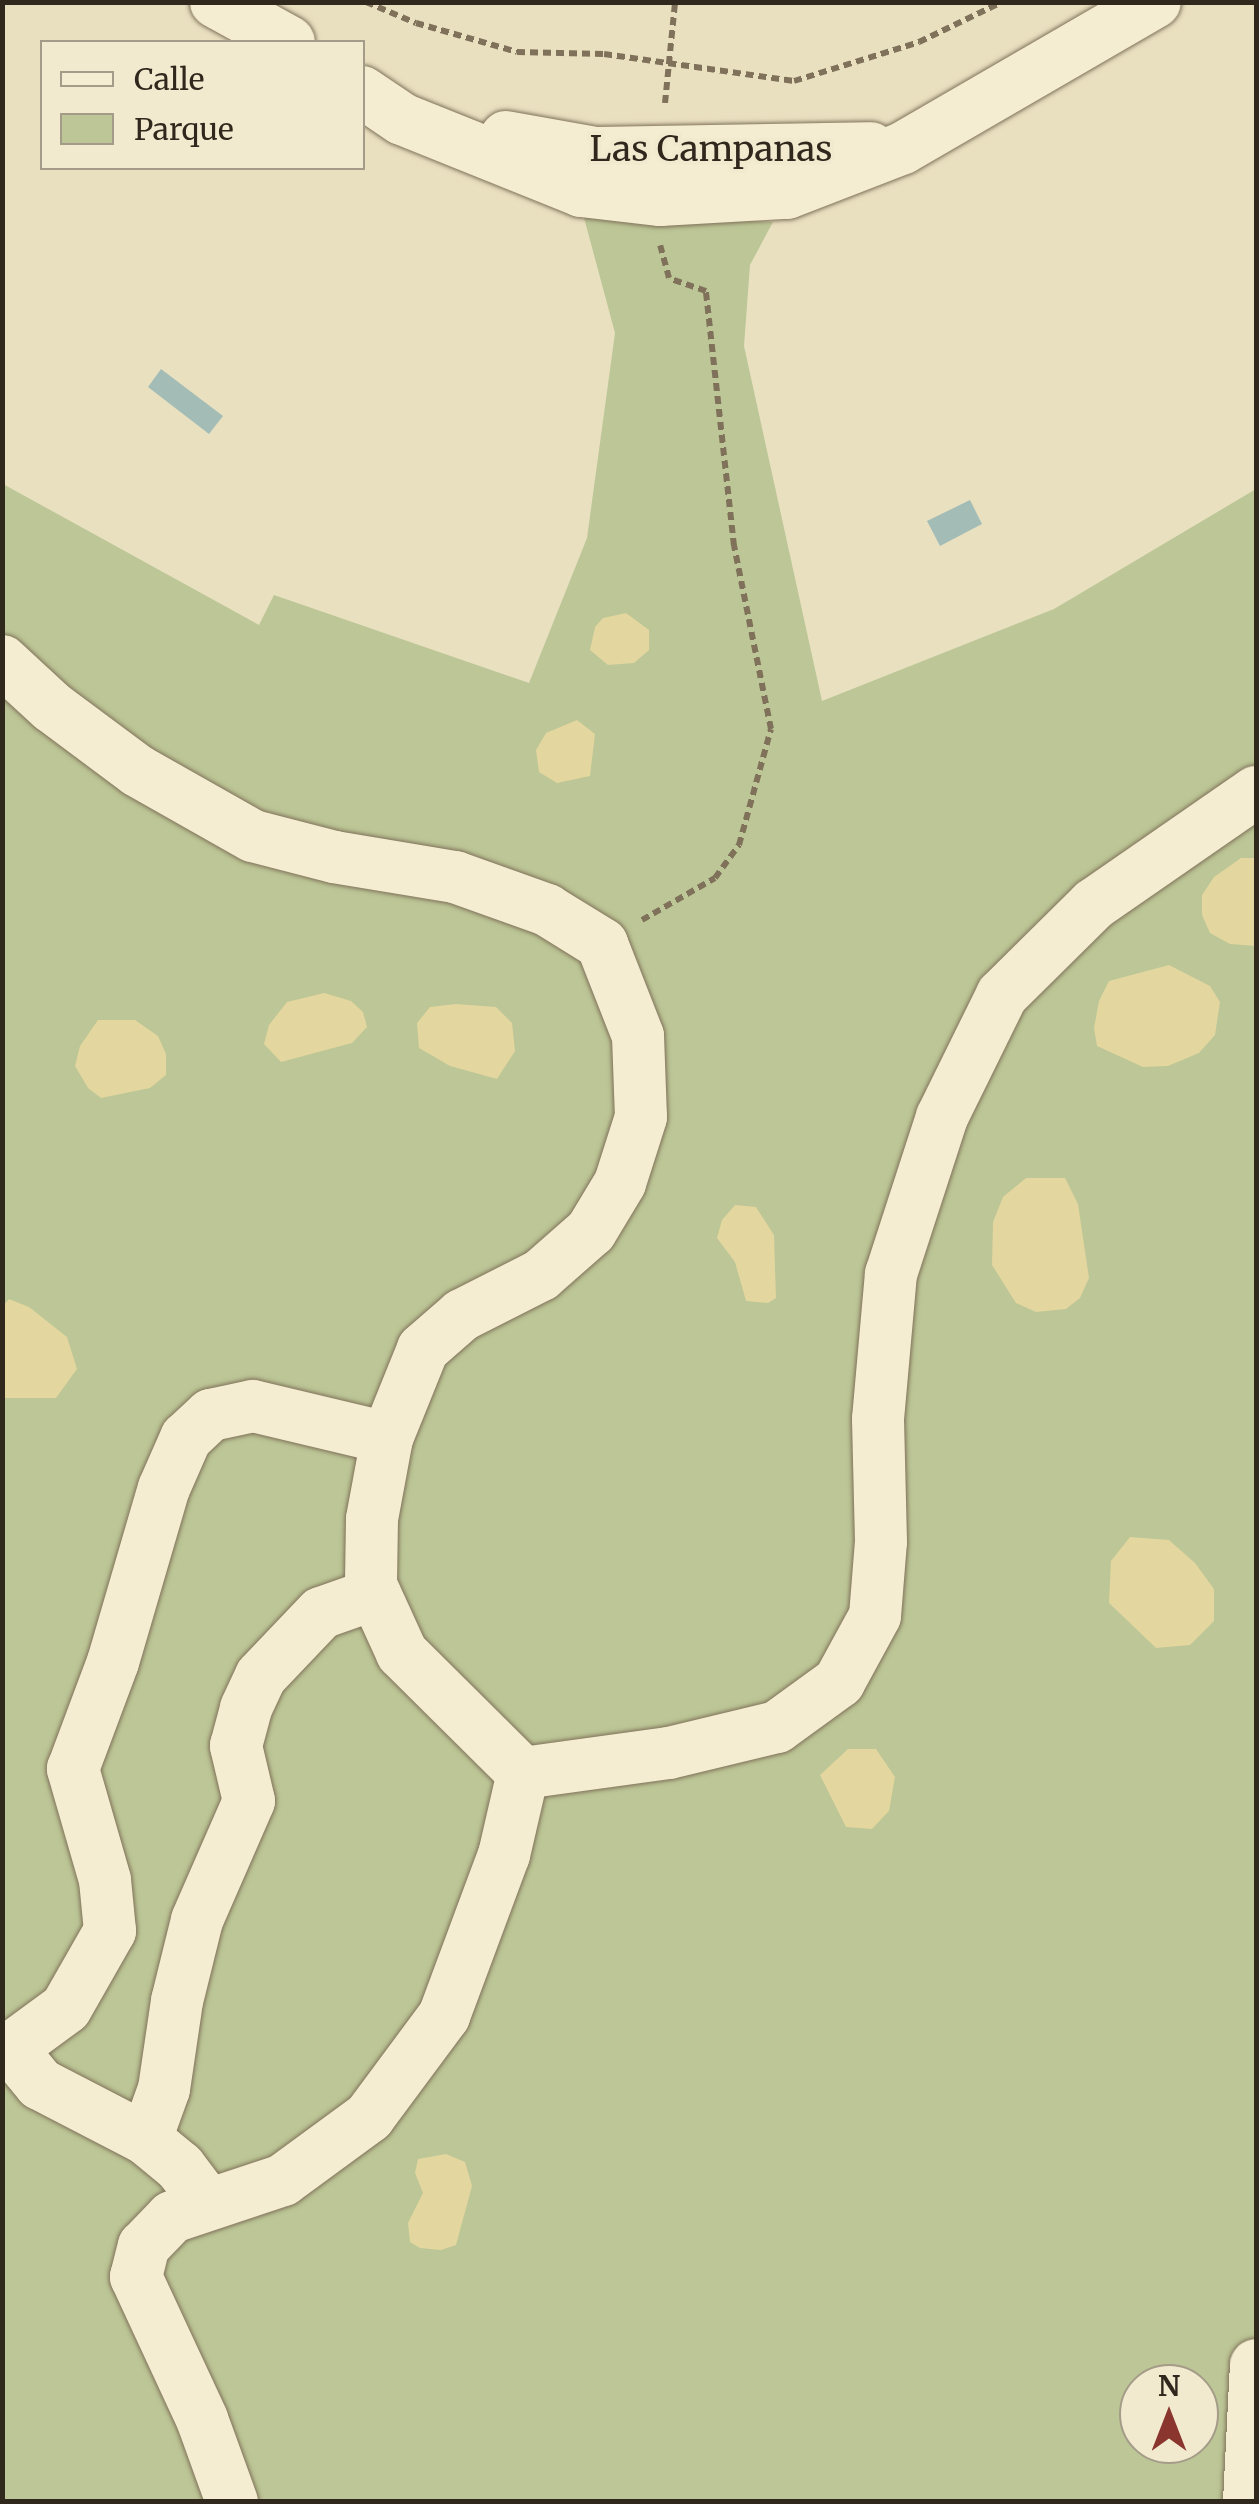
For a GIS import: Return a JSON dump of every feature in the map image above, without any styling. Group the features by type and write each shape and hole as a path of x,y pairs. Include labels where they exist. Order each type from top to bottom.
{"street":[{"path":"216,2 285,40"},
{"name":"Las Campanas","path":"382,105 595,153 661,177 903,148 1155,2"},
{"path":"2,661 52,707 138,770 252,836 334,858 455,877 547,910 602,944 638,1036 641,1117 620,1183 591,1231 542,1274 462,1315 423,1349 387,1438 372,1519 370,1584 402,1652 523,1773"},
{"path":"523,1773 669,1753 777,1727 839,1682 875,1616 882,1542 878,1419 891,1274 942,1117 1002,995 1094,904 1256,792"},
{"path":"208,2204 180,2167 146,2138 40,2084 7,2052 66,2008 110,1932 105,1880 72,1769 113,1662 164,1488 186,1438 211,1415 253,1406 387,1438"},
{"path":"146,2138 164,2088 177,2001 197,1920 249,1801 236,1746 246,1708 260,1676 321,1613 376,1594"},
{"path":"232,2502 202,2419 136,2277 144,2246 172,2217 283,2180 369,2117 444,2016 504,1856 523,1773"},
{"path":"1249,2502 1256,2365"}],"path":[{"path":"366,2 416,23 517,52 604,54 794,81 918,42 1002,2"},
{"path":"602,944 715,878 738,845 772,729 734,546 706,291 669,278 656,232 675,2"}],"green space":[{"path":"583,214 773,222 750,265 744,346 822,701 1054,609 1256,489 1256,2501 3,2501 3,484 259,625 274,595 529,683 587,538 615,333"}],"sand":[{"path":"626,613 649,630 649,650 634,663 608,665 590,650 595,627 603,618"},
{"path":"577,720 595,734 590,776 557,783 539,772 536,750 546,733"},
{"path":"1241,858 1256,858 1256,946 1230,944 1210,933 1202,915 1202,895 1214,877"},
{"path":"1169,965 1210,986 1220,1002 1215,1035 1199,1053 1168,1066 1143,1067 1097,1046 1094,1028 1099,1001 1109,981"},
{"path":"324,993 351,1001 363,1012 367,1027 352,1043 281,1062 264,1044 269,1025 287,1002"},
{"path":"430,1007 496,1007 512,1023 515,1051 497,1079 450,1066 419,1048 417,1023"},
{"path":"98,1020 135,1020 158,1036 166,1054 166,1075 150,1088 101,1098 88,1088 75,1066 80,1046"},
{"path":"1026,1178 1065,1178 1078,1204 1089,1278 1080,1298 1066,1309 1036,1312 1016,1303 992,1265 993,1222 1003,1197"},
{"path":"735,1205 756,1207 774,1235 776,1298 768,1303 746,1301 735,1262 717,1238 722,1220"},
{"path":"9,1299 29,1307 67,1337 77,1369 56,1398 3,1398 3,1306"},
{"path":"1130,1537 1169,1540 1195,1563 1214,1589 1214,1621 1190,1645 1156,1648 1109,1603 1111,1561"},
{"path":"848,1749 876,1749 895,1777 889,1811 872,1829 846,1827 820,1775"},
{"path":"446,2154 465,2162 472,2186 456,2245 441,2250 420,2248 410,2242 408,2223 423,2193 415,2173 418,2159"}],"water":[{"path":"161,369 223,416 209,434 148,387"},
{"path":"970,500 982,524 940,546 927,521"}]}
